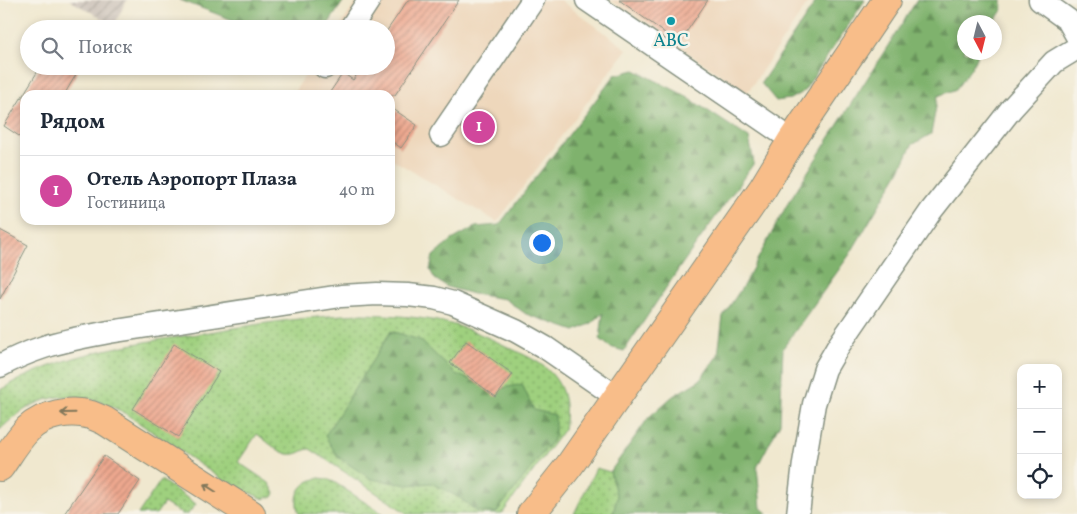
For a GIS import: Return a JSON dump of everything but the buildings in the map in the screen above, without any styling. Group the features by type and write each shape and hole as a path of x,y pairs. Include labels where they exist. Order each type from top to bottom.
{"main road":[{"path":"532,514 569,466 763,188 792,140 887,0"},
{"path":"0,467 9,450 29,428 44,418 74,413 90,415 106,421 251,514"},
{"path":"546,514 569,466"}],"street":[{"path":"356,20 369,0"},
{"path":"441,134 532,0"},
{"path":"587,0 792,140"},
{"path":"1040,0 1068,20 1077,36"},
{"path":"798,514 814,404 824,369 839,344 932,211 1012,108 1054,62 1077,48"},
{"path":"0,366 44,346 110,332 341,296 408,295 434,298 453,303 516,331 546,348 617,397"}],"shaded area":[{"path":"69,0 127,0 117,20 105,20"},
{"path":"358,0 560,0 627,49 497,222 395,161 395,90 295,90 306,75 395,75 395,20 344,20"},
{"path":"610,0 810,0 747,93"}],"green space":[{"path":"180,0 344,0 331,20 232,20"},
{"path":"817,0 865,0 804,91 790,99 776,101 761,83"},
{"path":"917,0 1002,0 1002,10 999,15 957,15 957,60 975,60 972,67 956,89 938,96 931,134 912,145 900,170 850,254 783,348 780,423 757,467 761,508 768,514 613,514 617,497 610,472 649,417 673,396 700,380 718,355 723,316 743,286 788,203"},
{"path":"635,70 684,95 749,138 754,163 680,267 624,351 610,347 600,339 603,313 592,323 575,331 526,314 505,299 473,294 447,287 435,279 430,270 433,256 452,240 475,227 499,225 615,75"},
{"path":"362,314 434,320 458,326 531,358 542,365 555,378 565,402 564,429 502,514 408,514 310,449 295,454 285,453 257,434 238,462 269,483 275,493 273,497 264,499 227,483 126,414 92,399 60,397 45,400 15,417 0,430 0,390 23,377 73,358 152,341 303,319"},
{"path":"391,331 420,340 456,374 494,390 522,384 534,410 555,415 555,437 496,513 476,511 460,498 431,483 408,485 371,479 338,457 325,436"},
{"path":"596,468 610,472 617,497 613,514 574,514"},
{"path":"319,478 334,482 383,514 299,514 297,501 300,490 307,483"},
{"path":"161,480 196,504 188,514 182,514 164,503 156,514 138,514"}],"place":[{"name":"ABC","path":"671,21"},
{"name":"Отель Аэропорт Плаза","path":"479,127"}]}
